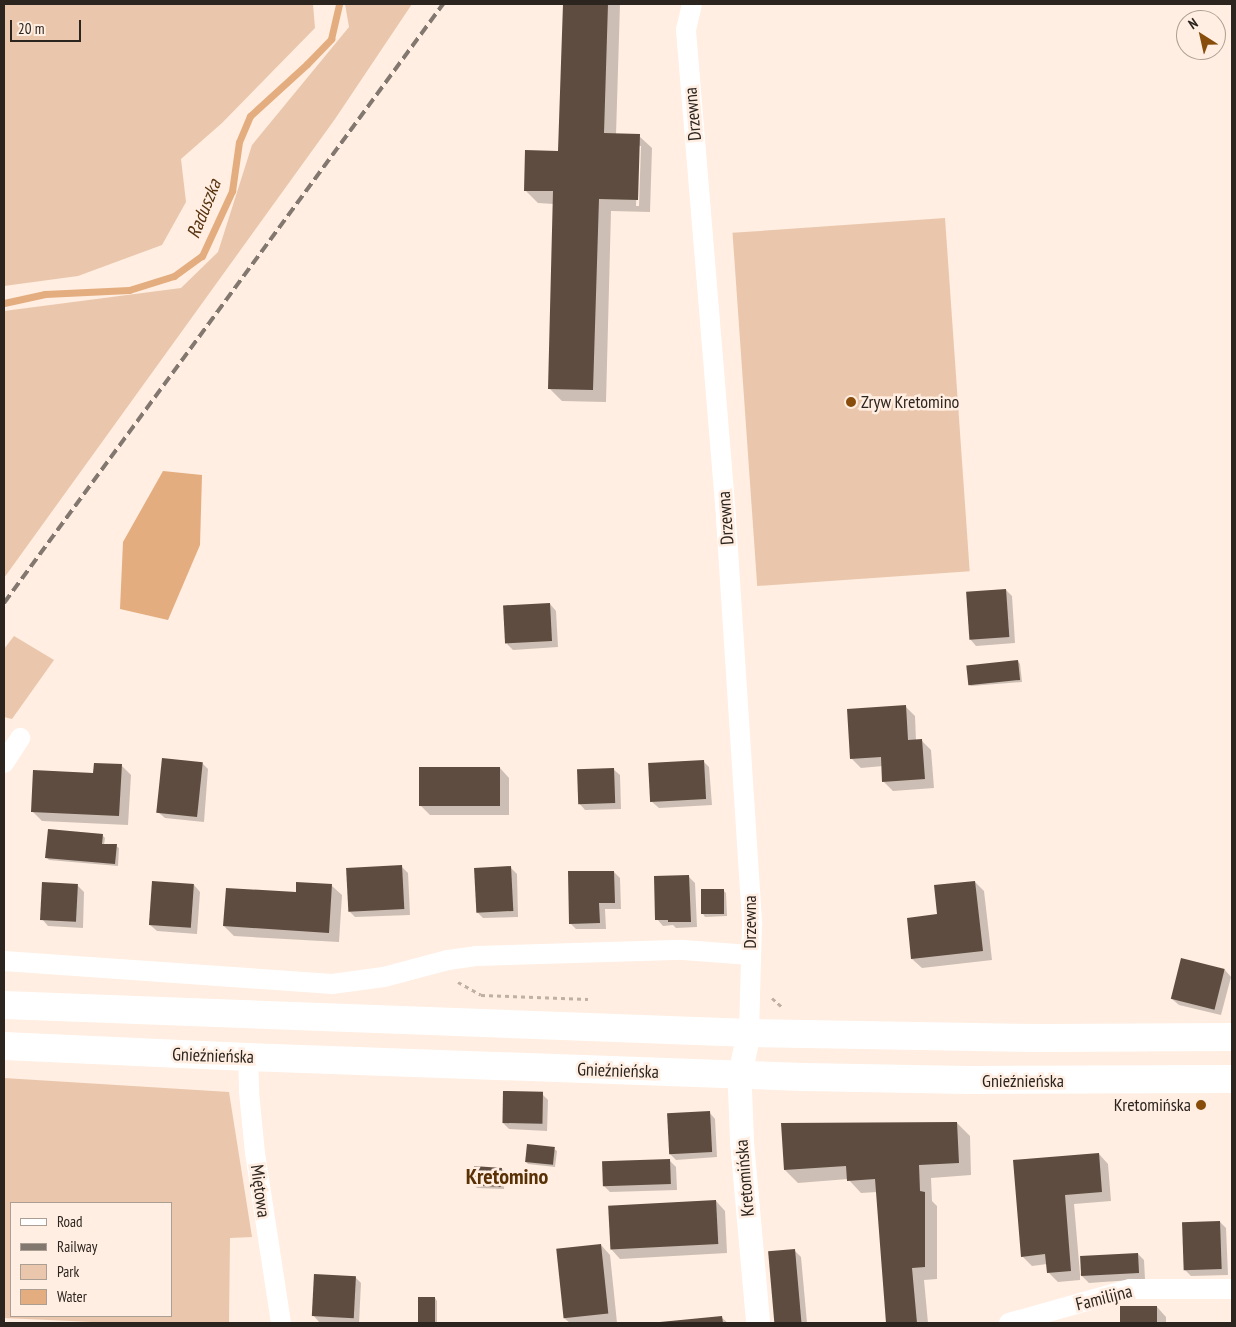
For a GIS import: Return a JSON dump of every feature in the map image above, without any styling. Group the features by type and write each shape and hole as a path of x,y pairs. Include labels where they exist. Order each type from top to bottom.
{"main road":[{"path":"4,1005 749,1033 1032,1038 1232,1037"},
{"name":"Gnieźnieńska","path":"4,1046 740,1075 978,1080 1232,1079"}],"street":[{"name":"Drzewna","path":"692,4 686,30 726,519 752,925 749,1033"},
{"path":"4,763 20,738"},
{"path":"4,961 332,984 384,977 448,960 476,956 674,950 750,955"},
{"name":"Kretomińska","path":"749,1033 740,1075 742,1142 758,1323"},
{"name":"Miętowa","path":"248,1057 249,1092 255,1153 280,1323"},
{"name":"Familijna","path":"1009,1323 1130,1289 1232,1288"}],"path":[{"path":"481,995 594,1000"}],"green space":[{"path":"4,4 313,4 315,28 222,123 181,159 186,202 162,245 78,276 4,286"},
{"path":"345,4 412,4 335,119 4,578 4,311 181,288 218,252 252,145 349,27"},
{"name":"Zryw Kretomino","path":"945,218 970,571 757,586 733,233"},
{"path":"14,636 54,660 12,719 4,717 4,649"},
{"path":"4,1078 229,1092 252,1237 230,1238 229,1323 114,1323 4,1318"}],"water":[{"path":"163,471 202,475 200,545 168,620 120,609 123,542"}],"building":[{"path":"563,4 608,4 604,133 640,134 638,200 599,199 593,390 548,389 553,191 524,191 525,150 558,151"},
{"path":"1006,589 1009,637 969,640 966,592"},
{"path":"550,603 552,641 505,643 503,605"},
{"path":"1018,660 1020,680 968,685 966,665"},
{"path":"906,705 908,740 922,739 925,779 882,782 881,757 850,759 847,709"},
{"path":"162,758 203,762 197,817 156,813"},
{"path":"704,760 706,799 650,802 648,763"},
{"path":"94,763 122,764 119,816 31,812 33,770 93,773"},
{"path":"419,767 500,767 500,806 419,806"},
{"path":"614,768 615,803 578,804 577,769"},
{"path":"48,829 103,834 102,844 117,844 115,864 45,858"},
{"path":"402,865 404,909 348,912 346,868"},
{"path":"511,866 513,911 476,913 474,868"},
{"path":"568,871 614,871 615,903 599,903 600,923 569,924"},
{"path":"689,875 691,922 655,920 654,876"},
{"path":"152,881 194,884 191,928 149,925"},
{"path":"975,881 983,951 911,959 907,918 937,914 934,885"},
{"path":"42,882 78,884 76,922 40,920"},
{"path":"296,882 332,884 329,933 223,926 226,888 296,892"},
{"path":"701,889 724,889 724,914 701,914"},
{"path":"1181,958 1225,969 1215,1010 1171,999"},
{"path":"503,1091 543,1092 542,1124 502,1123"},
{"path":"710,1111 712,1152 669,1154 667,1113"},
{"path":"957,1122 959,1163 919,1165 920,1191 925,1192 925,1267 912,1268 917,1323 886,1323 875,1179 847,1181 846,1166 784,1170 781,1123"},
{"path":"527,1144 555,1147 553,1165 525,1162"},
{"path":"1099,1153 1102,1192 1065,1195 1071,1271 1047,1273 1045,1254 1021,1257 1013,1160"},
{"path":"670,1159 671,1184 603,1186 602,1161"},
{"path":"474,1166 502,1168 501,1187 473,1185"},
{"path":"716,1200 718,1244 610,1250 608,1206"},
{"path":"1220,1221 1222,1269 1184,1270 1182,1222"},
{"path":"601,1244 608,1314 564,1318 556,1249"},
{"path":"795,1249 801,1323 774,1323 768,1251"},
{"path":"1138,1253 1139,1273 1081,1276 1080,1256"},
{"path":"314,1274 356,1276 354,1318 312,1316"},
{"path":"418,1297 435,1297 435,1323 418,1323"},
{"path":"1120,1306 1157,1306 1157,1323 1120,1323"},
{"path":"722,1316 723,1323 660,1323 660,1322"}],"waterway":[{"name":"Raduszka","path":"4,303 45,294 129,290 174,276 202,256 232,191 239,142 250,116 307,64 331,39 339,4"}],"railway":[{"path":"4,603 443,4"}],"place":[{"name":"Zryw Kretomino","path":"851,402"},
{"name":"Kretomińska","path":"1201,1105"}],"district":[{"name":"Kretomino","path":"507,1177"}]}
